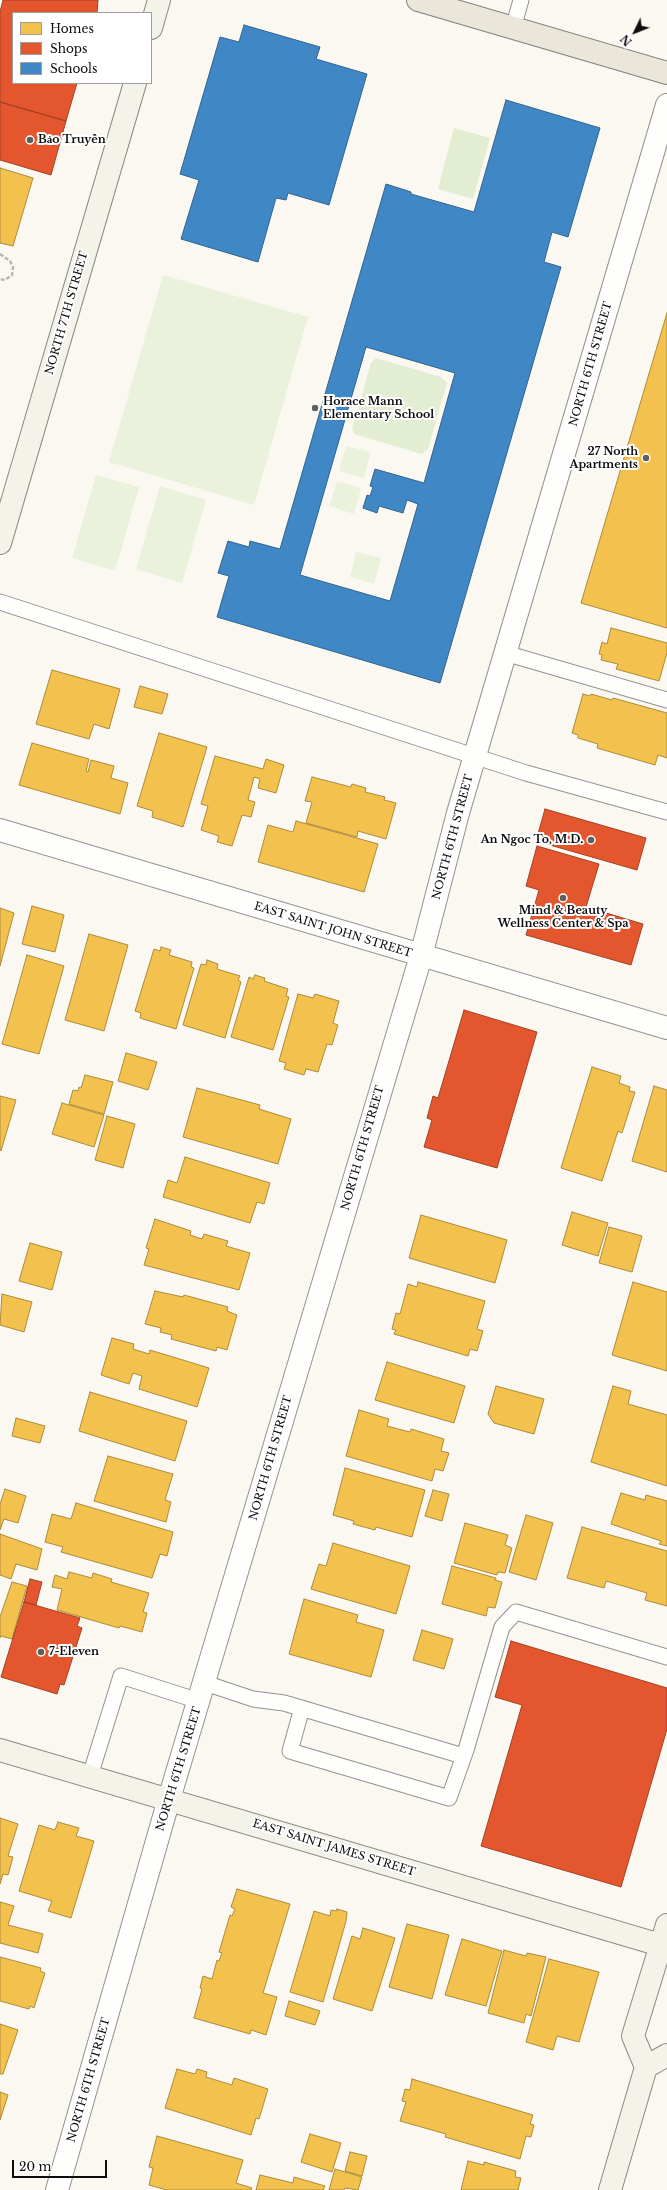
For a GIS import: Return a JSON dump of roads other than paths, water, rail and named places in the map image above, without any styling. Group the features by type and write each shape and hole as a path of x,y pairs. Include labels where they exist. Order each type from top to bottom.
{"main road":[{"path":"418,0 667,73"}],"street":[{"path":"152,24 159,0"},
{"name":"NORTH 7TH STREET","path":"0,543 135,84"},
{"name":"NORTH 6TH STREET","path":"57,2190 169,1800 410,988 421,956 475,755 667,105"},
{"name":"EAST SAINT JOHN STREET","path":"0,830 667,1028"},
{"name":"EAST SAINT JAMES STREET","path":"0,1750 169,1800 665,1939"},
{"path":"610,2190 646,2067 633,2036 665,1939"},
{"path":"646,2067 667,2055"}],"lane":[{"path":"513,28 521,0"},
{"path":"0,602 475,755 526,773 667,812"},
{"path":"505,652 667,700"},
{"path":"302,1708 290,1751 449,1798 502,1627 516,1612 667,1657"},
{"path":"90,1776 121,1676 202,1692 284,1703 463,1756"}],"place":[{"name":"Bảo Truyền","path":"30,140"},
{"name":"Horace Mann Elementary School","path":"315,408"},
{"name":"27 North Apartments","path":"646,458"},
{"name":"An Ngoc To, M.D.","path":"591,840"},
{"name":"Mind & Beauty Wellness Center & Spa","path":"563,898"},
{"name":"7-Eleven","path":"41,1652"}]}
